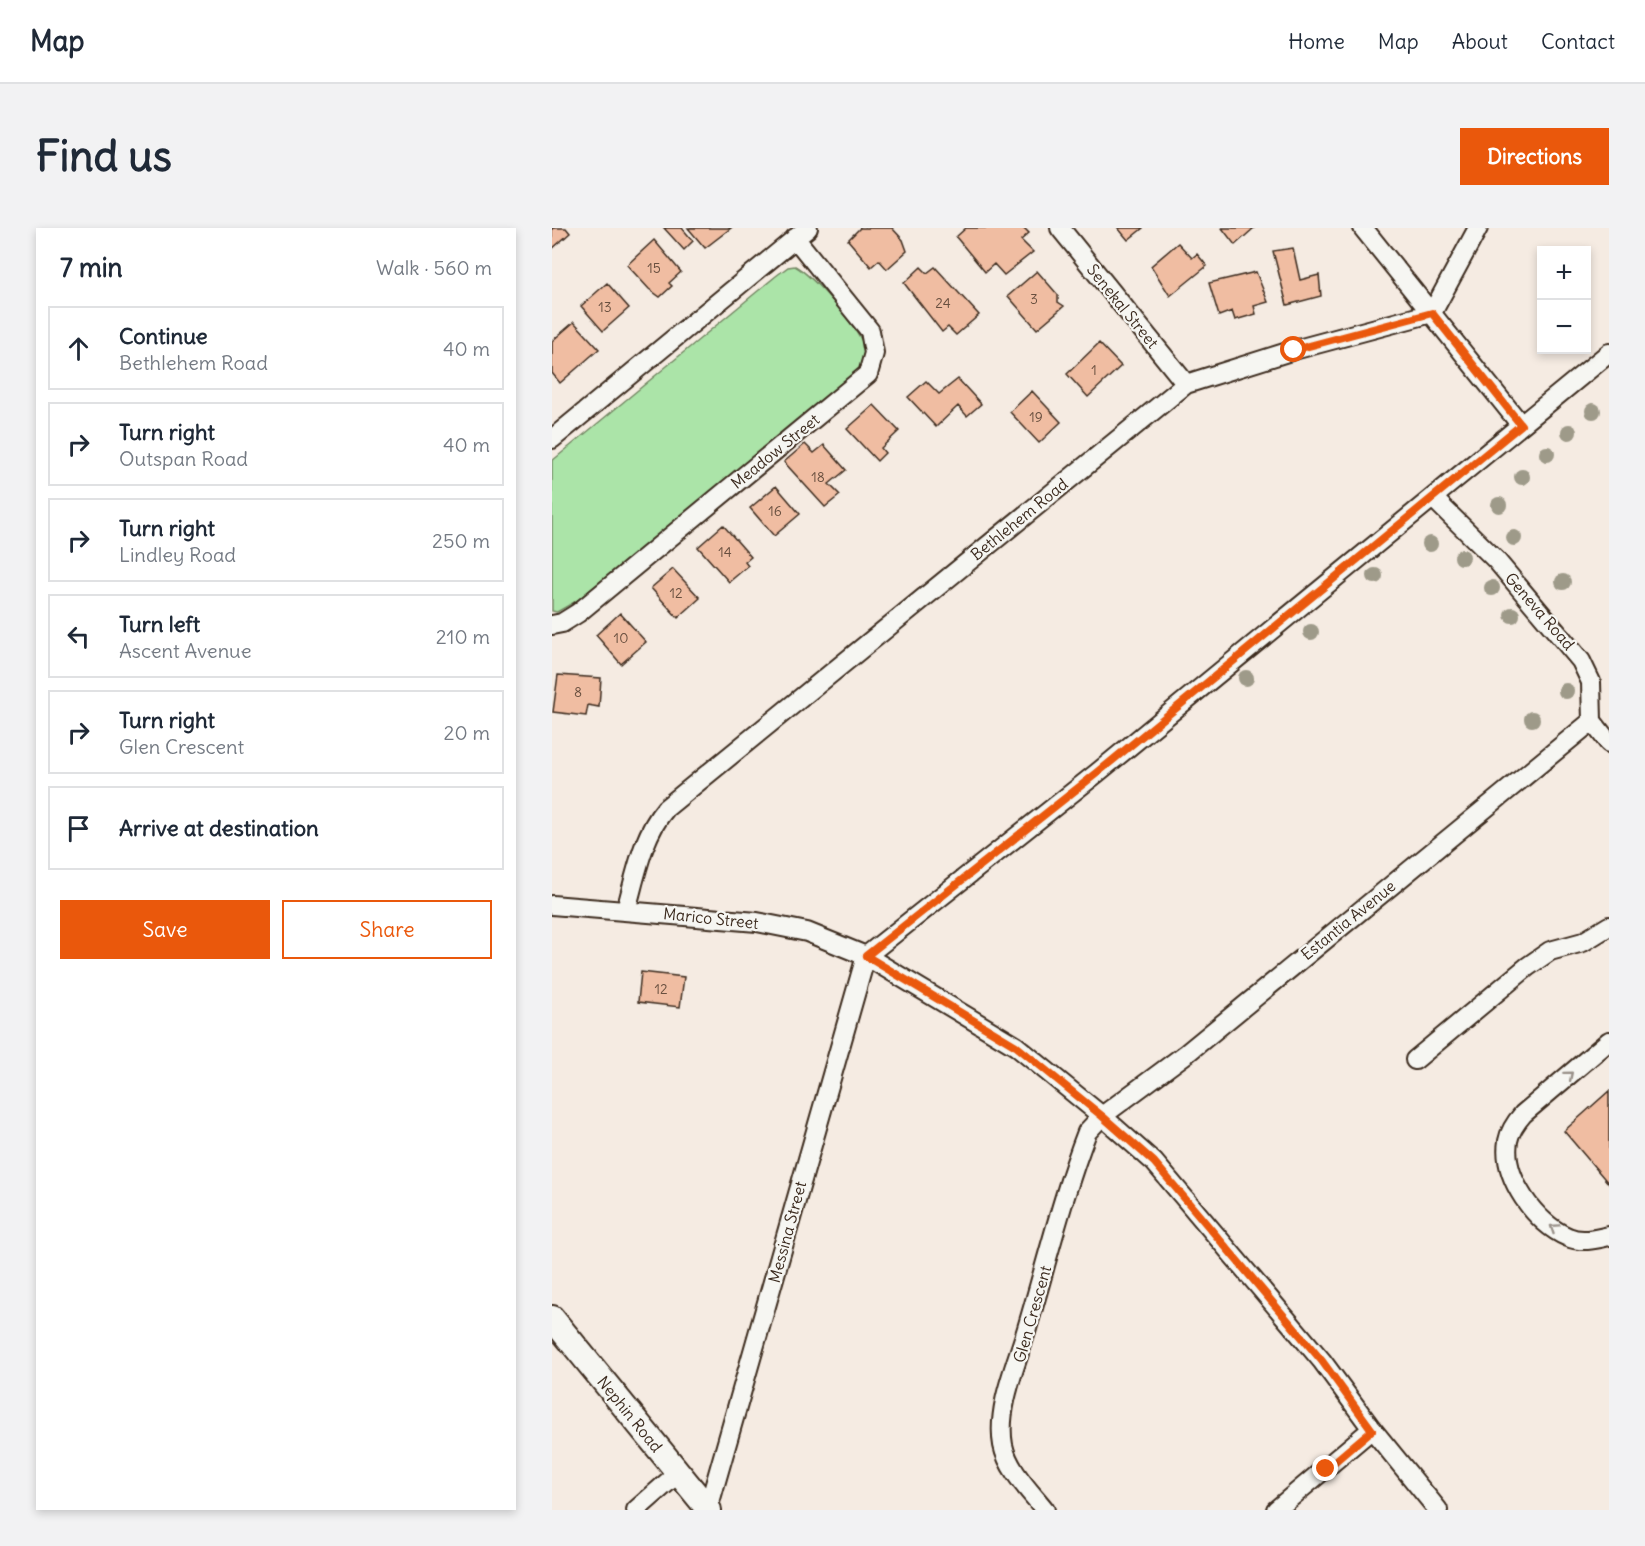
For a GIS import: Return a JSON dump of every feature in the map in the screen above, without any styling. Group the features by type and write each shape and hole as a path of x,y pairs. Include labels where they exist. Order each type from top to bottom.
{"street":[{"name":"Senekal Street","path":"1060,228 1186,384"},
{"path":"1363,228 1521,425"},
{"path":"1432,313 1478,228"},
{"name":"Meadow Street","path":"552,439 802,233 870,331 874,353 868,374 578,613 562,623 552,625"},
{"name":"Bethlehem Road","path":"626,910 652,827 666,808 1186,384 1294,350 1432,313"},
{"path":"866,956 1063,801 1521,425 1607,359"},
{"name":"Geneva Road","path":"1433,498 1496,560 1581,661 1591,682 1592,721"},
{"path":"1592,721 1609,743"},
{"name":"Estantia Avenue","path":"1102,1116 1187,1053 1592,721"},
{"name":"Marico Street","path":"552,905 757,922 807,932 866,956 1016,1046 1154,1162 1322,1361 1372,1430 1438,1510"},
{"path":"1415,1059 1527,967 1550,951 1583,942 1609,926"},
{"name":"Messina Street","path":"708,1510 866,956"},
{"path":"1609,1041 1523,1114 1513,1126 1507,1149 1519,1190 1543,1221 1569,1238 1583,1240 1609,1236"},
{"name":"Glen Crescent","path":"1046,1510 1010,1462 1002,1435 1005,1409 1082,1145 1087,1132 1102,1116"},
{"name":"Nephin Road","path":"552,1318 708,1510"},
{"path":"1276,1510 1372,1430"},
{"path":"636,1510 678,1473"}],"green space":[{"path":"795,266 823,290 859,336 864,351 858,372 578,600 557,612 552,611 552,461 776,276 788,267"}],"building":[{"path":"552,228 566,228 570,233 552,249"},
{"path":"664,228 682,228 693,241 684,250"},
{"path":"688,228 731,228 705,248"},
{"path":"860,228 892,228 903,240 907,251 887,269 879,260 871,267 848,240"},
{"path":"966,228 1024,228 1029,233 1021,240 1033,252 1004,275 994,264 985,272 956,237"},
{"path":"1118,228 1143,228 1128,240"},
{"path":"1222,228 1254,228 1235,245"},
{"path":"654,240 681,272 669,283 672,286 660,297 649,289 627,265"},
{"path":"1178,243 1192,258 1197,254 1207,266 1170,296 1151,266"},
{"path":"1293,248 1300,280 1319,275 1321,296 1287,305 1273,251"},
{"path":"921,267 927,273 935,267 979,315 956,335 948,327 942,332 904,283"},
{"path":"1037,271 1058,295 1058,302 1064,306 1037,329 1008,296"},
{"path":"1256,272 1268,302 1254,306 1256,314 1235,320 1232,311 1219,316 1209,283"},
{"path":"607,283 629,308 603,331 581,306"},
{"path":"574,322 599,349 560,383 552,373 552,341"},
{"path":"1099,343 1121,366 1088,397 1067,374"},
{"path":"958,379 981,404 967,416 958,406 936,427 908,397 926,381 939,394"},
{"path":"1032,391 1061,422 1039,443 1010,412"},
{"path":"874,405 899,431 881,448 885,453 877,461 847,429"},
{"path":"805,444 814,453 824,445 846,470 829,484 840,495 825,507 784,462"},
{"path":"776,486 800,514 774,536 750,508"},
{"path":"723,525 751,557 745,562 748,566 729,582 698,547"},
{"path":"673,569 700,598 678,618 651,588"},
{"path":"620,613 646,642 621,664 596,635"},
{"path":"558,675 601,678 599,707 588,705 586,716 553,712"},
{"path":"641,972 684,977 680,1007 638,1002"},
{"path":"1609,1091 1609,1184 1564,1131"}],"route":[{"path":"1294,350 1432,313 1521,425 1097,773 866,956 1016,1046 1154,1162 1322,1361 1372,1430 1326,1469"}]}
